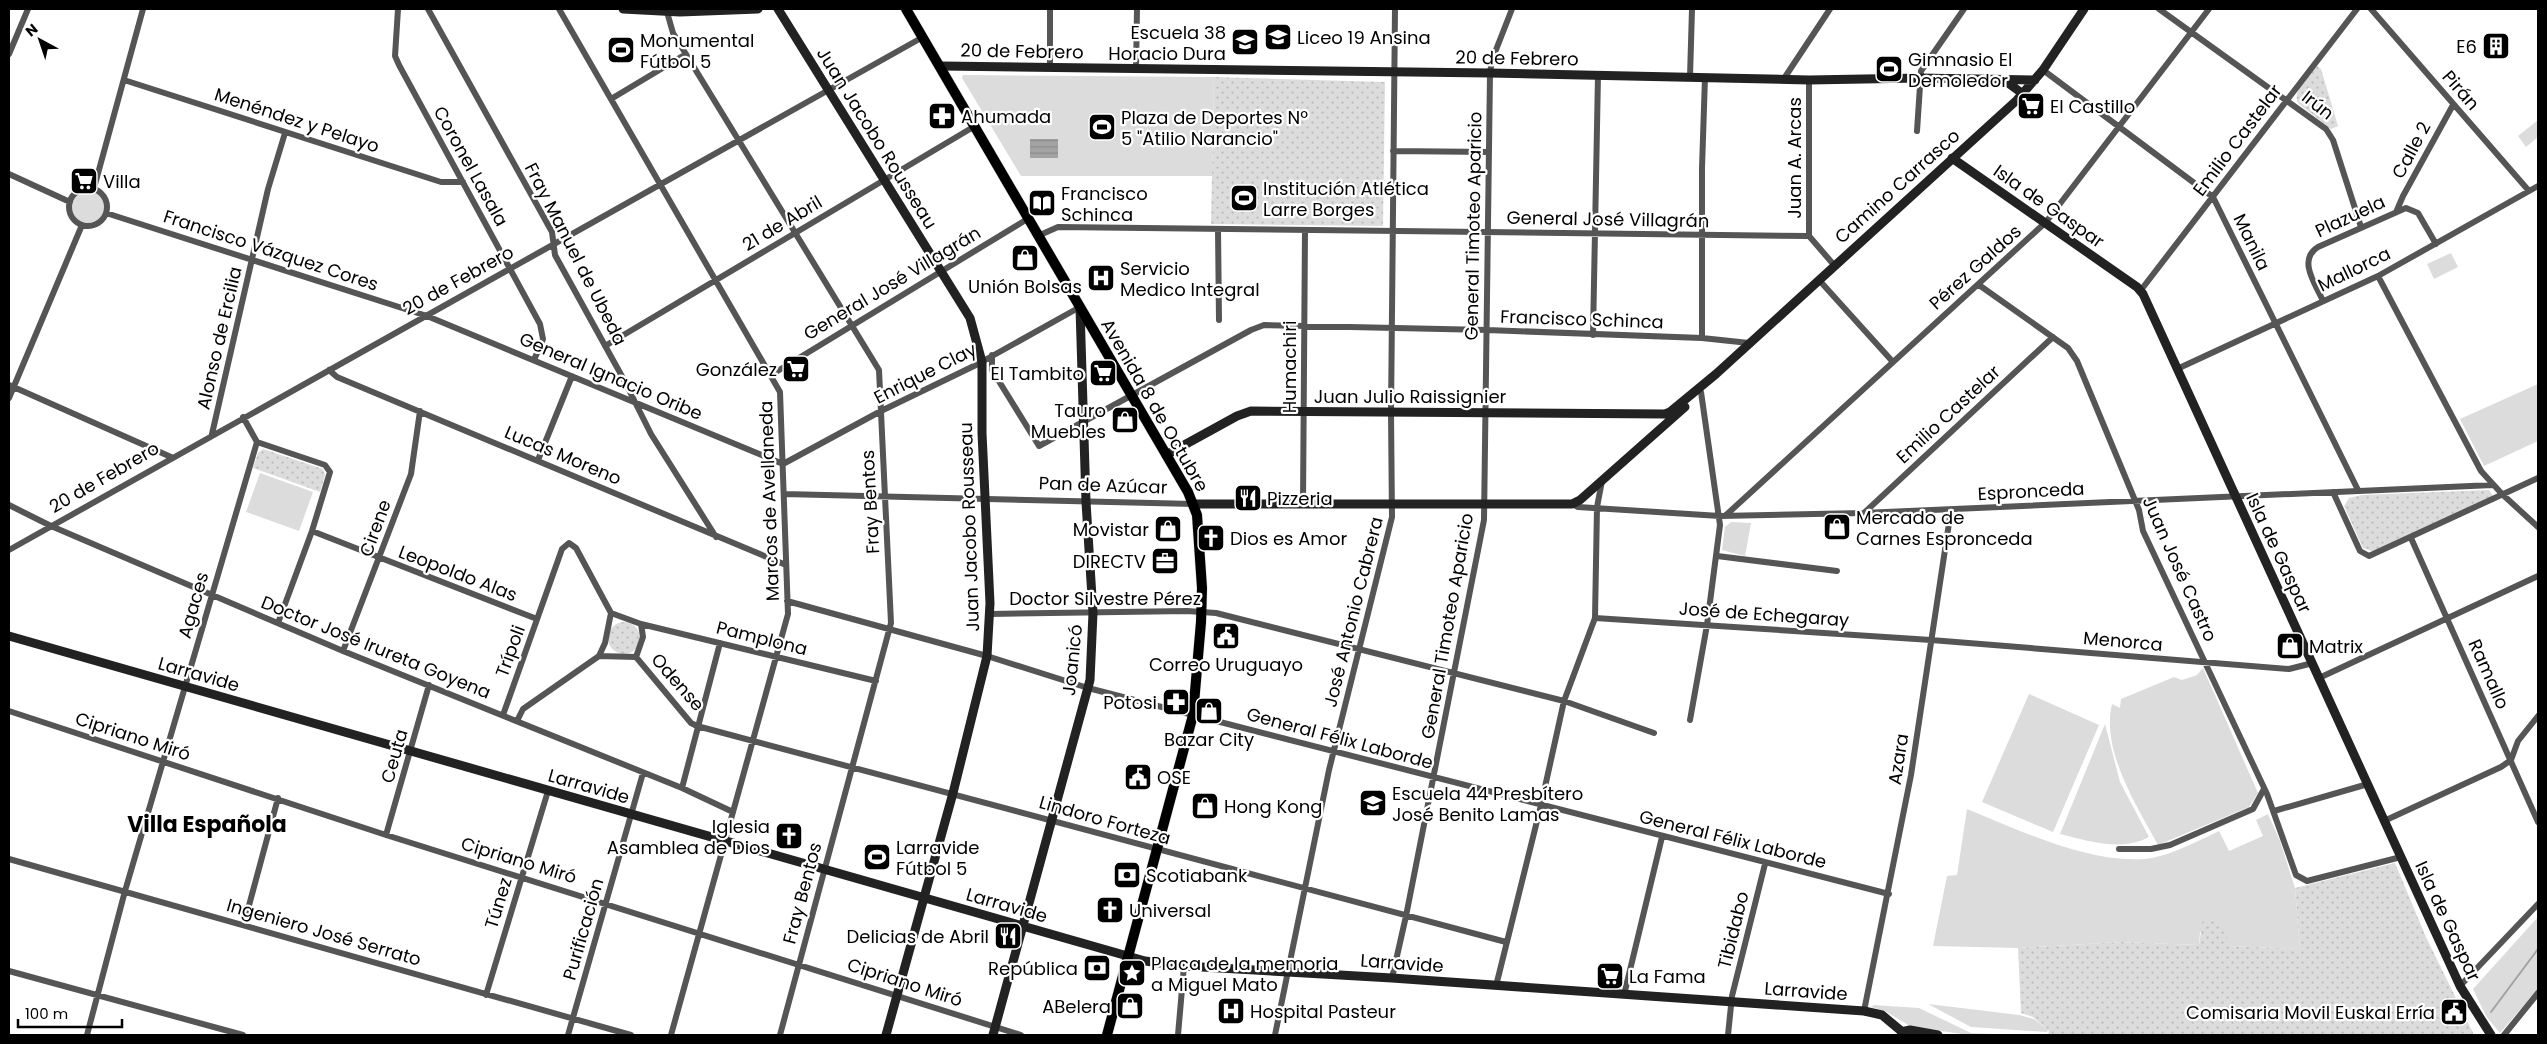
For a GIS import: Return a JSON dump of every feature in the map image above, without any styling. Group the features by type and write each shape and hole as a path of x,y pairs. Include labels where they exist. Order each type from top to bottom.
{"main road":[{"name":"Avenida 8 de Octubre","path":"906,9 1040,235 1194,504 1199,533 1202,611 1193,715 1107,1035"}],"street":[{"path":"9,54 28,9"},
{"path":"94,188 143,9"},
{"name":"Coronel Lasala","path":"398,9 397,60 543,330 541,345 534,360"},
{"name":"Fray Manuel de Ubeda","path":"428,9 552,232 556,255 651,434 716,537"},
{"name":"Marcos de Avellaneda","path":"559,9 780,392 788,614 671,1035"},
{"path":"623,9 667,12 758,9"},
{"name":"Juan Jacobo Rousseau","path":"778,9 970,318 976,336 982,380 990,614 987,656 953,793 886,1035"},
{"path":"1050,9 1050,67"},
{"path":"1136,70 1137,9"},
{"name":"José Antonio Cabrera","path":"1275,1035 1334,751 1391,524 1394,9"},
{"name":"General Timoteo Aparicio","path":"1392,978 1434,778 1484,520 1490,73 1492,60 1512,9"},
{"path":"1690,77 1692,9"},
{"path":"1783,80 1830,9"},
{"path":"1917,131 1921,71 1964,9"},
{"name":"Camino Carrasco","path":"1664,414 1675,408 1716,374 2023,94 2043,70 2084,9"},
{"name":"Irún","path":"2159,9 2286,99 2329,133 2361,227"},
{"name":"Pérez Galdos","path":"1722,516 1979,285 2046,222 2209,9"},
{"name":"Emilio Castelar","path":"2141,290 2357,9"},
{"name":"Pirán","path":"2372,9 2529,191"},
{"name":"Fray Bentos","path":"667,12 670,27 879,370 891,623 853,768 823,869 780,1035"},
{"name":"20 de Febrero","path":"9,550 212,434 740,142 923,38"},
{"path":"610,99 686,54"},
{"name":"20 de Febrero","path":"941,66 1136,70 1490,73 1783,80 1920,78 2035,80"},
{"name":"Manila","path":"2043,70 2213,197 2358,490"},
{"path":"1593,335 1598,75"},
{"path":"1702,338 1701,235 1705,77"},
{"name":"Menéndez y Pelayo","path":"124,80 441,182 463,182"},
{"name":"Juan A. Arcas","path":"1809,80 1809,236"},
{"path":"2003,80 2023,94"},
{"name":"Calle 2","path":"2397,210 2453,105"},
{"name":"21 de Abril","path":"605,346 976,126"},
{"name":"Alonso de Ercilia","path":"212,434 268,190 285,133"},
{"path":"1393,151 1489,152"},
{"name":"Isla de Gaspar","path":"1952,158 2141,290 2460,986 2491,1035"},
{"path":"9,174 70,202"},
{"name":"Mallorca","path":"2177,369 2378,276 2538,186"},
{"path":"94,188 105,198 106,213 102,220 95,224 82,225 72,216 70,202 79,190 94,188"},
{"name":"Plazuela","path":"2323,301 2309,271 2310,254 2318,248 2397,210 2411,208 2418,213 2436,244"},
{"name":"Francisco Vázquez Cores","path":"106,213 427,316"},
{"name":"General José Villagrán","path":"771,375 1029,218"},
{"path":"9,398 11,386 82,225"},
{"name":"General José Villagrán","path":"1040,235 1058,227 1809,236"},
{"path":"1218,229 1219,320"},
{"name":"Humachiri","path":"1303,504 1306,230"},
{"path":"1809,236 1834,266"},
{"path":"2378,276 2481,471 2502,494 2538,527"},
{"path":"1818,280 1893,362"},
{"name":"Juan José Castro","path":"1979,285 2068,348 2077,361 2134,501 2140,510 2143,532 2274,811 2296,875 2307,882 2401,857"},
{"name":"Enrique Clay","path":"783,464 881,411 979,363 1080,307"},
{"name":"Joanicó","path":"994,1031 1088,688 1093,613 1086,502 1080,307"},
{"name":"General Ignacio Oribe","path":"427,316 783,464"},
{"name":"Francisco Schinca","path":"1133,396 1251,330 1264,325 1487,330 1702,338 1749,343"},
{"name":"Emilio Castelar","path":"1863,513 2053,337"},
{"path":"992,356 991,366 996,378 1039,446 1133,396"},
{"name":"Lucas Moreno","path":"329,370 337,377 786,565"},
{"name":"Camino Carrasco","path":"1572,504 1603,480 1701,392 1713,381 1716,374"},
{"path":"538,460 572,376"},
{"path":"982,380 989,376 996,378"},
{"path":"11,386 171,457"},
{"path":"1690,720 1707,625 1722,516 1701,392"},
{"name":"Cirene","path":"343,651 380,559 411,474 420,411"},
{"name":"Juan Julio Raissignier","path":"1166,455 1237,416 1251,412 1664,414"},
{"path":"243,417 257,442 328,467 330,472 312,531 278,624"},
{"name":"Agaces","path":"87,1035 126,891 257,442"},
{"path":"2333,492 2360,551 2367,556 2411,538 2538,478"},
{"path":"1496,986 1541,805 1564,702 1595,618 1597,507 1603,480"},
{"name":"Espronceda","path":"1572,504 1578,507 1722,516 1951,510 2493,485"},
{"name":"Pan de Azúcar","path":"784,494 1194,504 1572,504"},
{"name":"Doctor José Irureta Goyena","path":"9,505 51,526 211,596 682,788 733,812"},
{"name":"Azara","path":"1864,1011 1912,775 1951,510"},
{"name":"Leopoldo Alas","path":"312,531 537,619"},
{"name":"Ramallo","path":"2411,538 2538,822"},
{"name":"Trípoli","path":"503,715 562,549 570,543 576,548 611,613"},
{"path":"1717,556 1837,571"},
{"path":"2319,678 2538,576"},
{"name":"General Félix Laborde","path":"787,601 987,656 1088,688 1765,864 1888,894"},
{"name":"Doctor Silvestre Pérez","path":"990,614 1202,611 1564,702 1654,733"},
{"path":"517,720 523,709 599,656 611,613"},
{"name":"Pamplona","path":"611,613 641,624 876,681"},
{"name":"José de Echegaray","path":"1595,618 1931,640"},
{"name":"Odense","path":"636,657 642,640 641,624"},
{"name":"Larravide","path":"9,636 1145,961 1184,966 1392,978 1864,1011 1882,1015 1903,1034 1910,1030 1938,1035"},
{"name":"Menorca","path":"1931,640 2289,669 2313,663"},
{"path":"682,788 720,643"},
{"name":"Odense","path":"599,656 636,657 691,723 697,726"},
{"name":"Ceuta","path":"386,834 429,685"},
{"name":"Cipriano Miró","path":"9,711 386,834 898,996 994,1031 1021,1035"},
{"path":"2384,821 2501,767 2511,760 2518,741 2538,716"},
{"name":"Lindoro Forteza","path":"697,726 953,793 1157,851 1506,942"},
{"name":"Purificación","path":"568,1035 643,773"},
{"path":"2274,811 2368,784"},
{"path":"2118,848 2152,849 2170,845 2253,809 2264,789"},
{"name":"Túnez","path":"486,995 548,791"},
{"path":"244,924 278,798"},
{"path":"1624,995 1662,837"},
{"name":"Ingeniero José Serrato","path":"9,859 631,1035"},
{"name":"Tibidabo","path":"1728,1035 1730,1003 1765,864"},
{"path":"2460,986 2538,904"},
{"path":"1178,1035 1184,966"},
{"path":"9,970 243,1035"},
{"path":"2504,1035 2538,993"}],"shaded area":[{"path":"2317,66 2321,69 2338,126 2331,129 2299,104 2297,99 2297,94 2302,84"},
{"name":"Plaza de Deportes Nº 5 \"Atilio Narancio\"","path":"963,75 1214,77 1212,176 1021,176 962,78"},
{"path":"1214,77 1385,82 1383,226 1211,224"},
{"path":"2538,120 2538,137 2526,147 2518,136"},
{"path":"1030,139 1058,139 1058,158 1030,158"},
{"path":"88,189 95,190 100,194 104,199 104,213 100,218 95,222 88,223 81,222 76,218 72,213 71,206 72,199 76,194 81,190"},
{"path":"2451,253 2458,267 2434,279 2427,264"},
{"path":"2538,384 2538,441 2484,466 2460,419"},
{"path":"263,449 323,469 325,475 320,492 253,468 258,453"},
{"path":"260,473 313,492 299,531 246,512"},
{"path":"2489,490 2493,496 2374,552 2363,548 2344,506 2349,498 2362,495"},
{"path":"1731,522 1751,523 1745,556 1722,550 1725,527"},
{"path":"624,622 635,627 640,638 635,649 624,654 613,649 608,638 613,627"},
{"path":"2203,668 2258,793 2249,807 2158,845 2131,795 2116,758 2111,740 2112,704 2120,708 2121,699 2174,677 2182,680 2197,675"},
{"path":"2029,694 2099,725 2053,832 1982,802"},
{"path":"2105,724 2120,782 2149,837 2127,844 2105,844 2060,834"},
{"path":"1967,809 2054,843 2100,856 2122,859 2153,858 2183,848 2219,831 2229,851 2263,836 2256,820 2268,814 2280,841 2295,888 2300,949 2228,946 2200,932 2199,945 2121,942 2018,948 1933,946 1947,876 1957,875"},
{"path":"2395,863 2426,937 2474,1035 2048,1035 2049,1031 2033,1017 2021,1013 2018,948 2121,942 2199,945 2203,919 2211,919 2227,934 2228,946 2300,949 2295,888"},
{"path":"2538,917 2538,989 2500,1033 2486,1016 2473,989"},
{"path":"1928,1004 2019,1015 2034,1019 2048,1030 2047,1032 1971,1027"},
{"path":"1874,1005 1919,1008 1971,1033 2013,1035 1968,1035 1910,1026 1885,1011 1871,1007"}],"waterway":[{"path":"2491,1012 2538,949"}],"place":[{"name":"Liceo 19 Ansina","path":"1278,37"},
{"name":"Escuela 38 Horacio Dura","path":"1245,42"},
{"name":"E6","path":"2496,46"},
{"name":"Monumental Fútbol 5","path":"621,50"},
{"name":"Gimnasio El Demoledor","path":"1889,69"},
{"name":"El Castillo","path":"2031,106"},
{"name":"Ahumada","path":"942,116"},
{"name":"Plaza de Deportes Nº 5 \"Atilio Narancio\"","path":"1102,127"},
{"name":"Villa","path":"84,181"},
{"name":"Institución Atlética Larre Borges","path":"1244,198"},
{"name":"Francisco Schinca","path":"1042,203"},
{"name":"Unión Bolsas","path":"1025,258"},
{"name":"Servicio Medico Integral","path":"1101,278"},
{"name":"González","path":"796,369"},
{"name":"El Tambito","path":"1103,373"},
{"name":"Tauro Muebles","path":"1125,420"},
{"name":"Pizzeria","path":"1248,498"},
{"name":"Mercado de Carnes Espronceda","path":"1837,527"},
{"name":"Movistar","path":"1168,529"},
{"name":"Dios es Amor","path":"1211,538"},
{"name":"DIRECTV","path":"1165,561"},
{"name":"Correo Uruguayo","path":"1226,636"},
{"name":"Matrix","path":"2290,646"},
{"name":"Potosi","path":"1176,702"},
{"name":"Bazar City","path":"1209,711"},
{"name":"OSE","path":"1138,777"},
{"name":"Escuela 44 Presbítero José Benito Lamas","path":"1373,803"},
{"name":"Hong Kong","path":"1205,806"},
{"name":"Iglesia Asamblea de Dios","path":"789,836"},
{"name":"Larravide Fútbol 5","path":"877,857"},
{"name":"Scotiabank","path":"1127,875"},
{"name":"Universal","path":"1110,910"},
{"name":"Delicias de Abril","path":"1008,936"},
{"name":"República","path":"1097,968"},
{"name":"Placa de la memoria a Miguel Mato","path":"1132,973"},
{"name":"La Fama","path":"1610,976"},
{"name":"ABelera","path":"1130,1006"},
{"name":"Hospital Pasteur","path":"1231,1011"},
{"name":"Comisaria Movil Euskal Erría","path":"2454,1012"}],"district":[{"name":"Villa Española","path":"207,824"}]}
